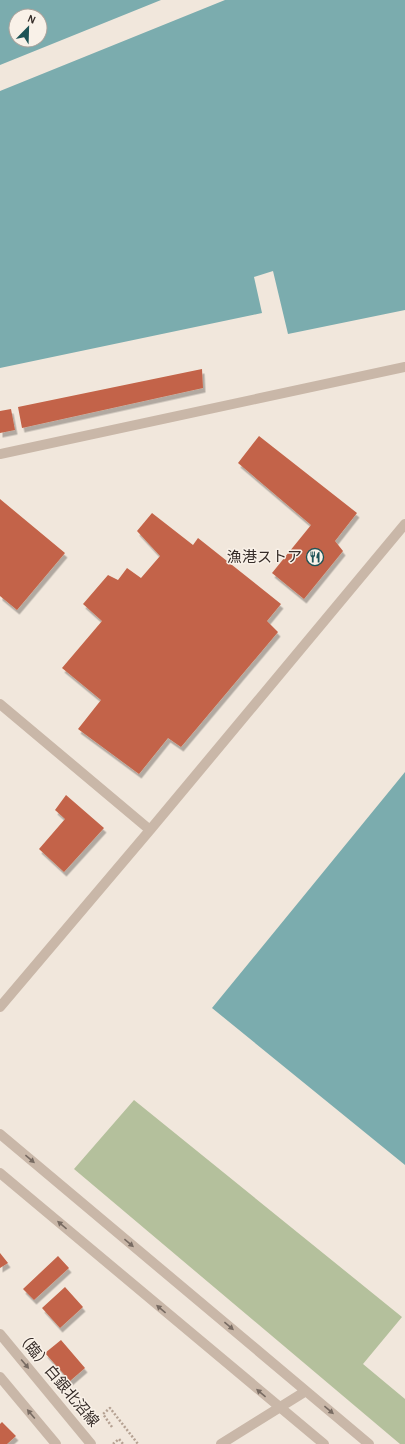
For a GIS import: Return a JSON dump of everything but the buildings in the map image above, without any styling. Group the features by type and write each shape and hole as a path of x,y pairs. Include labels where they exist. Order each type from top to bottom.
{"street":[{"path":"0,454 405,367"},
{"path":"0,1007 150,830 405,524"},
{"path":"0,704 150,830"},
{"path":"0,1134 370,1444"},
{"path":"0,1173 279,1408 324,1444"},
{"name":"（臨）白銀北沼線","path":"0,1334 91,1444"},
{"path":"0,1377 56,1444"},
{"path":"221,1444 306,1390"}],"path":[{"path":"112,1427 103,1414 110,1408 138,1444"},
{"path":"113,1444 119,1439 123,1444"}],"green space":[{"path":"134,1100 402,1317 363,1364 405,1399 405,1444 400,1444 74,1169"}],"water":[{"path":"0,0 161,0 48,46 48,8 8,8 8,48 42,48 0,65"},
{"path":"225,0 405,0 405,310 288,334 273,271 254,277 262,313 0,368 0,91"},
{"path":"405,772 405,1165 212,1008"}],"place":[{"name":"漁港ストア","path":"315,557"}]}
